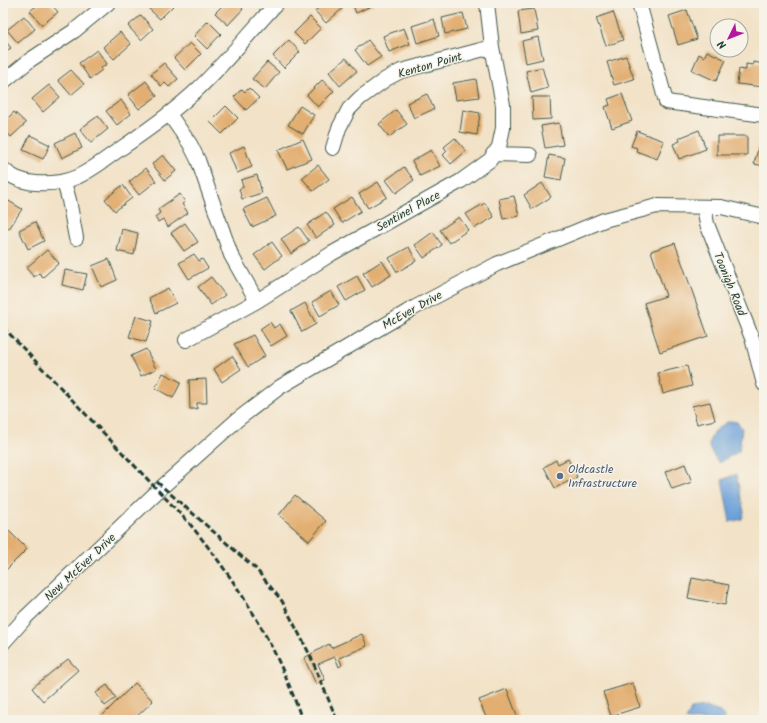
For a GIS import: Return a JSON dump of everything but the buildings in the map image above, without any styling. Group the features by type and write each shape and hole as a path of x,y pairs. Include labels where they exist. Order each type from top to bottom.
{"street":[{"path":"3,82 30,60 74,31 108,3"},
{"path":"3,169 9,175 26,182 51,184 71,180 90,170 169,114 199,88 277,3"},
{"name":"Sentinel Place","path":"186,340 257,302 331,254 461,182 490,160 499,147 504,128 503,105 492,47 487,3"},
{"path":"640,3 666,102 764,115"},
{"name":"Kenton Point","path":"333,148 339,128 349,109 360,98 386,79 401,71 492,47"},
{"path":"169,114 190,144 198,160 228,249 257,302"},
{"path":"493,154 530,155"},
{"path":"64,182 76,238"},
{"name":"McEver Drive","path":"158,491 237,420 280,387 412,309 497,264 604,220 657,206 721,207 764,217"},
{"name":"Toonigh Road","path":"704,206 707,224 752,338 764,384"},
{"name":"New McEver Drive","path":"3,643 26,617 158,491"}],"water":[{"path":"730,421 737,422 742,428 739,451 719,463 710,450 709,445 711,436 722,425"},
{"path":"736,474 744,512 742,519 730,522 722,480"},
{"path":"705,707 720,712 725,718 724,720 686,720 691,709"}],"railway":[{"path":"3,327 189,523 207,546 240,592 255,616 281,666 302,720"},
{"path":"157,482 256,569 282,601 310,655 337,720"}],"place":[{"name":"Oldcastle Infrastructure","path":"560,476"}]}
